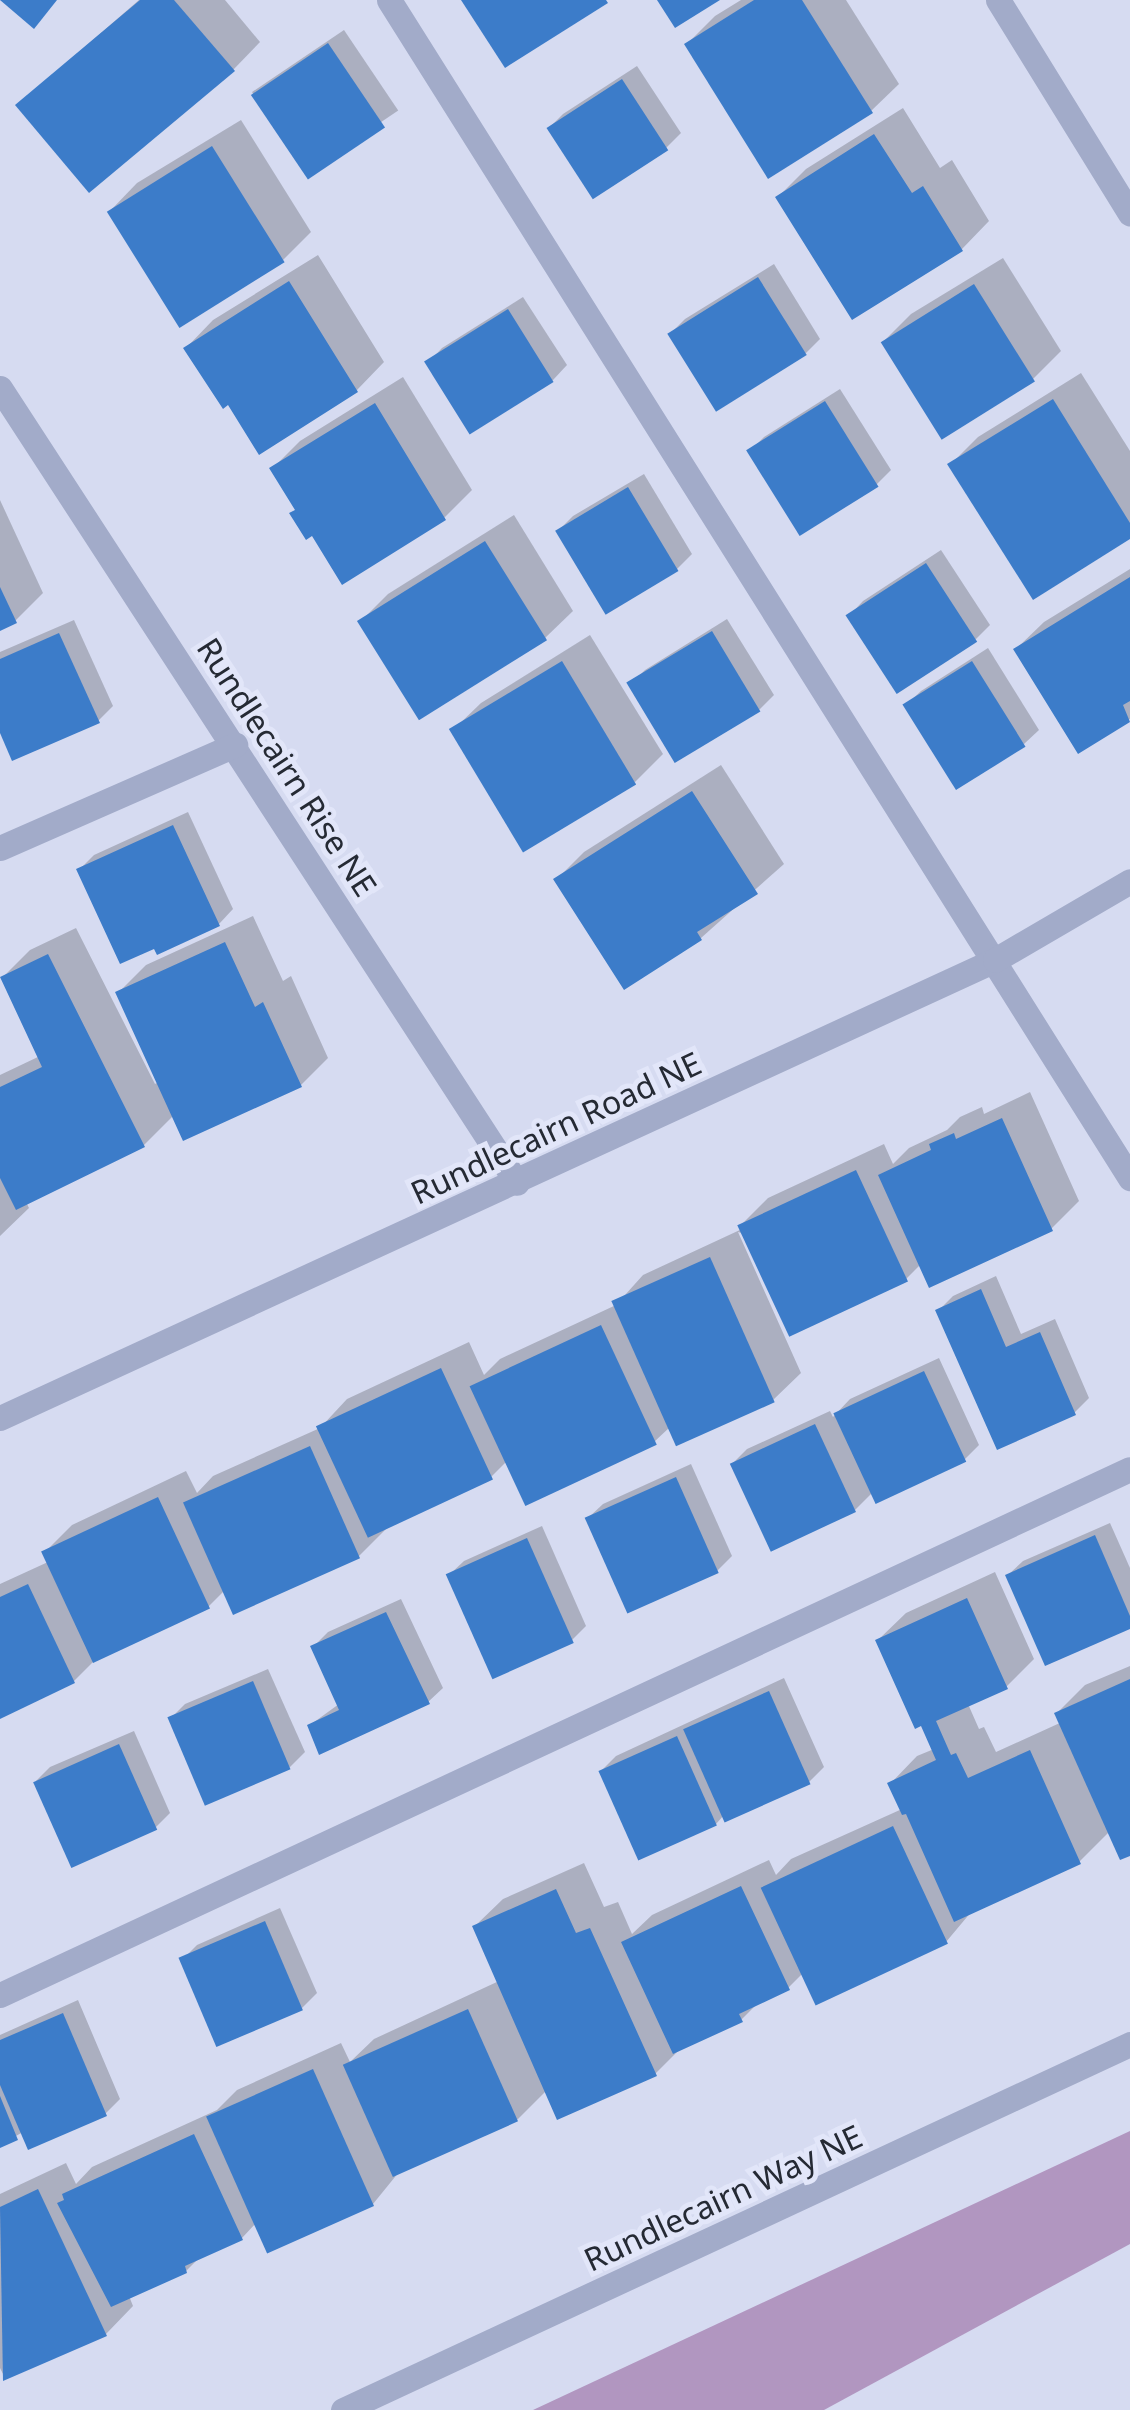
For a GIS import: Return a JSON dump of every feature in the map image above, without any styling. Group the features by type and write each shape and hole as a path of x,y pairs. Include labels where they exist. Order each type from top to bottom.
{"street":[{"path":"389,0 1130,1178"},
{"path":"998,0 1130,214"},
{"name":"Rundlecairn Rise NE","path":"0,388 516,1183"},
{"path":"0,848 235,745"},
{"name":"Rundlecairn Road NE","path":"0,1418 995,960 1130,881"},
{"path":"0,1995 1130,1470"},
{"name":"Rundlecairn Way NE","path":"343,2410 1130,2044"}],"shaded area":[{"path":"1130,2131 1130,2244 824,2410 533,2410"}],"building":[{"path":"0,0 57,0 34,29"},
{"path":"140,0 174,0 235,71 89,193 15,105"},
{"path":"461,0 606,0 608,3 505,68"},
{"path":"657,0 720,0 675,28"},
{"path":"754,0 802,0 873,113 768,179 684,44"},
{"path":"328,43 385,128 308,180 251,95"},
{"path":"622,79 668,150 593,199 547,128"},
{"path":"874,134 912,193 923,186 963,251 852,320 775,197"},
{"path":"212,146 285,262 179,328 107,212"},
{"path":"758,277 807,355 716,412 667,334"},
{"path":"289,281 358,392 259,455 228,405 223,409 183,348"},
{"path":"974,284 1035,382 942,440 881,342"},
{"path":"508,309 554,382 470,434 424,361"},
{"path":"1053,399 1130,523 1130,539 1033,600 947,464"},
{"path":"825,401 879,487 800,536 746,450"},
{"path":"375,403 446,520 342,585 312,536 306,540 289,513 295,510 269,468"},
{"path":"628,487 678,571 606,615 555,531"},
{"path":"485,541 547,640 419,720 357,621"},
{"path":"926,563 977,642 897,694 845,615"},
{"path":"1130,577 1130,701 1123,705 1130,722 1078,754 1013,649"},
{"path":"0,587 17,623 0,631"},
{"path":"712,631 760,712 675,763 626,683"},
{"path":"59,633 100,723 12,761 0,733 0,659"},
{"path":"562,661 636,784 523,852 449,729"},
{"path":"972,661 1026,747 956,790 902,704"},
{"path":"692,791 758,894 697,932 702,940 624,990 553,879"},
{"path":"173,825 220,926 157,955 154,949 120,964 76,869"},
{"path":"225,942 255,1007 263,1002 302,1087 183,1141 115,992"},
{"path":"48,954 145,1147 16,1210 0,1178 0,1087 42,1067 0,977"},
{"path":"1002,1118 1053,1231 929,1288 878,1175 931,1150 929,1144 954,1133 956,1139"},
{"path":"856,1170 908,1281 789,1337 737,1225"},
{"path":"710,1257 775,1402 676,1446 611,1301"},
{"path":"981,1289 1006,1347 1040,1332 1076,1415 997,1450 935,1310"},
{"path":"601,1325 657,1445 525,1506 470,1386"},
{"path":"441,1368 493,1479 368,1538 316,1426"},
{"path":"924,1371 966,1462 876,1504 833,1413"},
{"path":"815,1424 856,1512 771,1552 730,1464"},
{"path":"310,1446 360,1558 233,1615 183,1503"},
{"path":"676,1477 719,1573 627,1614 585,1518"},
{"path":"158,1497 210,1608 93,1663 41,1552"},
{"path":"1095,1535 1130,1616 1130,1629 1045,1666 1005,1575"},
{"path":"527,1538 574,1643 492,1679 446,1574"},
{"path":"28,1584 75,1683 0,1719 0,1597"},
{"path":"967,1598 1008,1689 936,1721 951,1755 956,1753 968,1778 1030,1750 1081,1864 954,1922 906,1814 902,1815 887,1783 936,1760 921,1726 915,1729 875,1640"},
{"path":"386,1612 430,1704 319,1755 307,1725 339,1710 310,1646"},
{"path":"1130,1679 1130,1856 1120,1860 1054,1713"},
{"path":"253,1681 291,1769 205,1806 167,1717"},
{"path":"769,1691 810,1784 725,1822 683,1729"},
{"path":"677,1736 717,1826 638,1861 598,1771"},
{"path":"119,1744 157,1830 71,1868 33,1782"},
{"path":"893,1826 948,1944 816,2006 761,1888"},
{"path":"741,1886 790,1990 739,2014 743,2022 673,2054 621,1942"},
{"path":"556,1889 576,1933 590,1928 657,2076 557,2120 472,1926"},
{"path":"265,1921 303,2010 216,2047 178,1958"},
{"path":"468,2009 518,2121 393,2177 343,2065"},
{"path":"63,2013 107,2116 28,2150 0,2085 0,2040"},
{"path":"313,2069 374,2206 267,2254 206,2117"},
{"path":"0,2096 18,2140 0,2148"},
{"path":"194,2134 243,2240 185,2266 187,2273 111,2307 57,2203 64,2200 62,2194"},
{"path":"38,2189 107,2336 3,2381 0,2207"}]}
